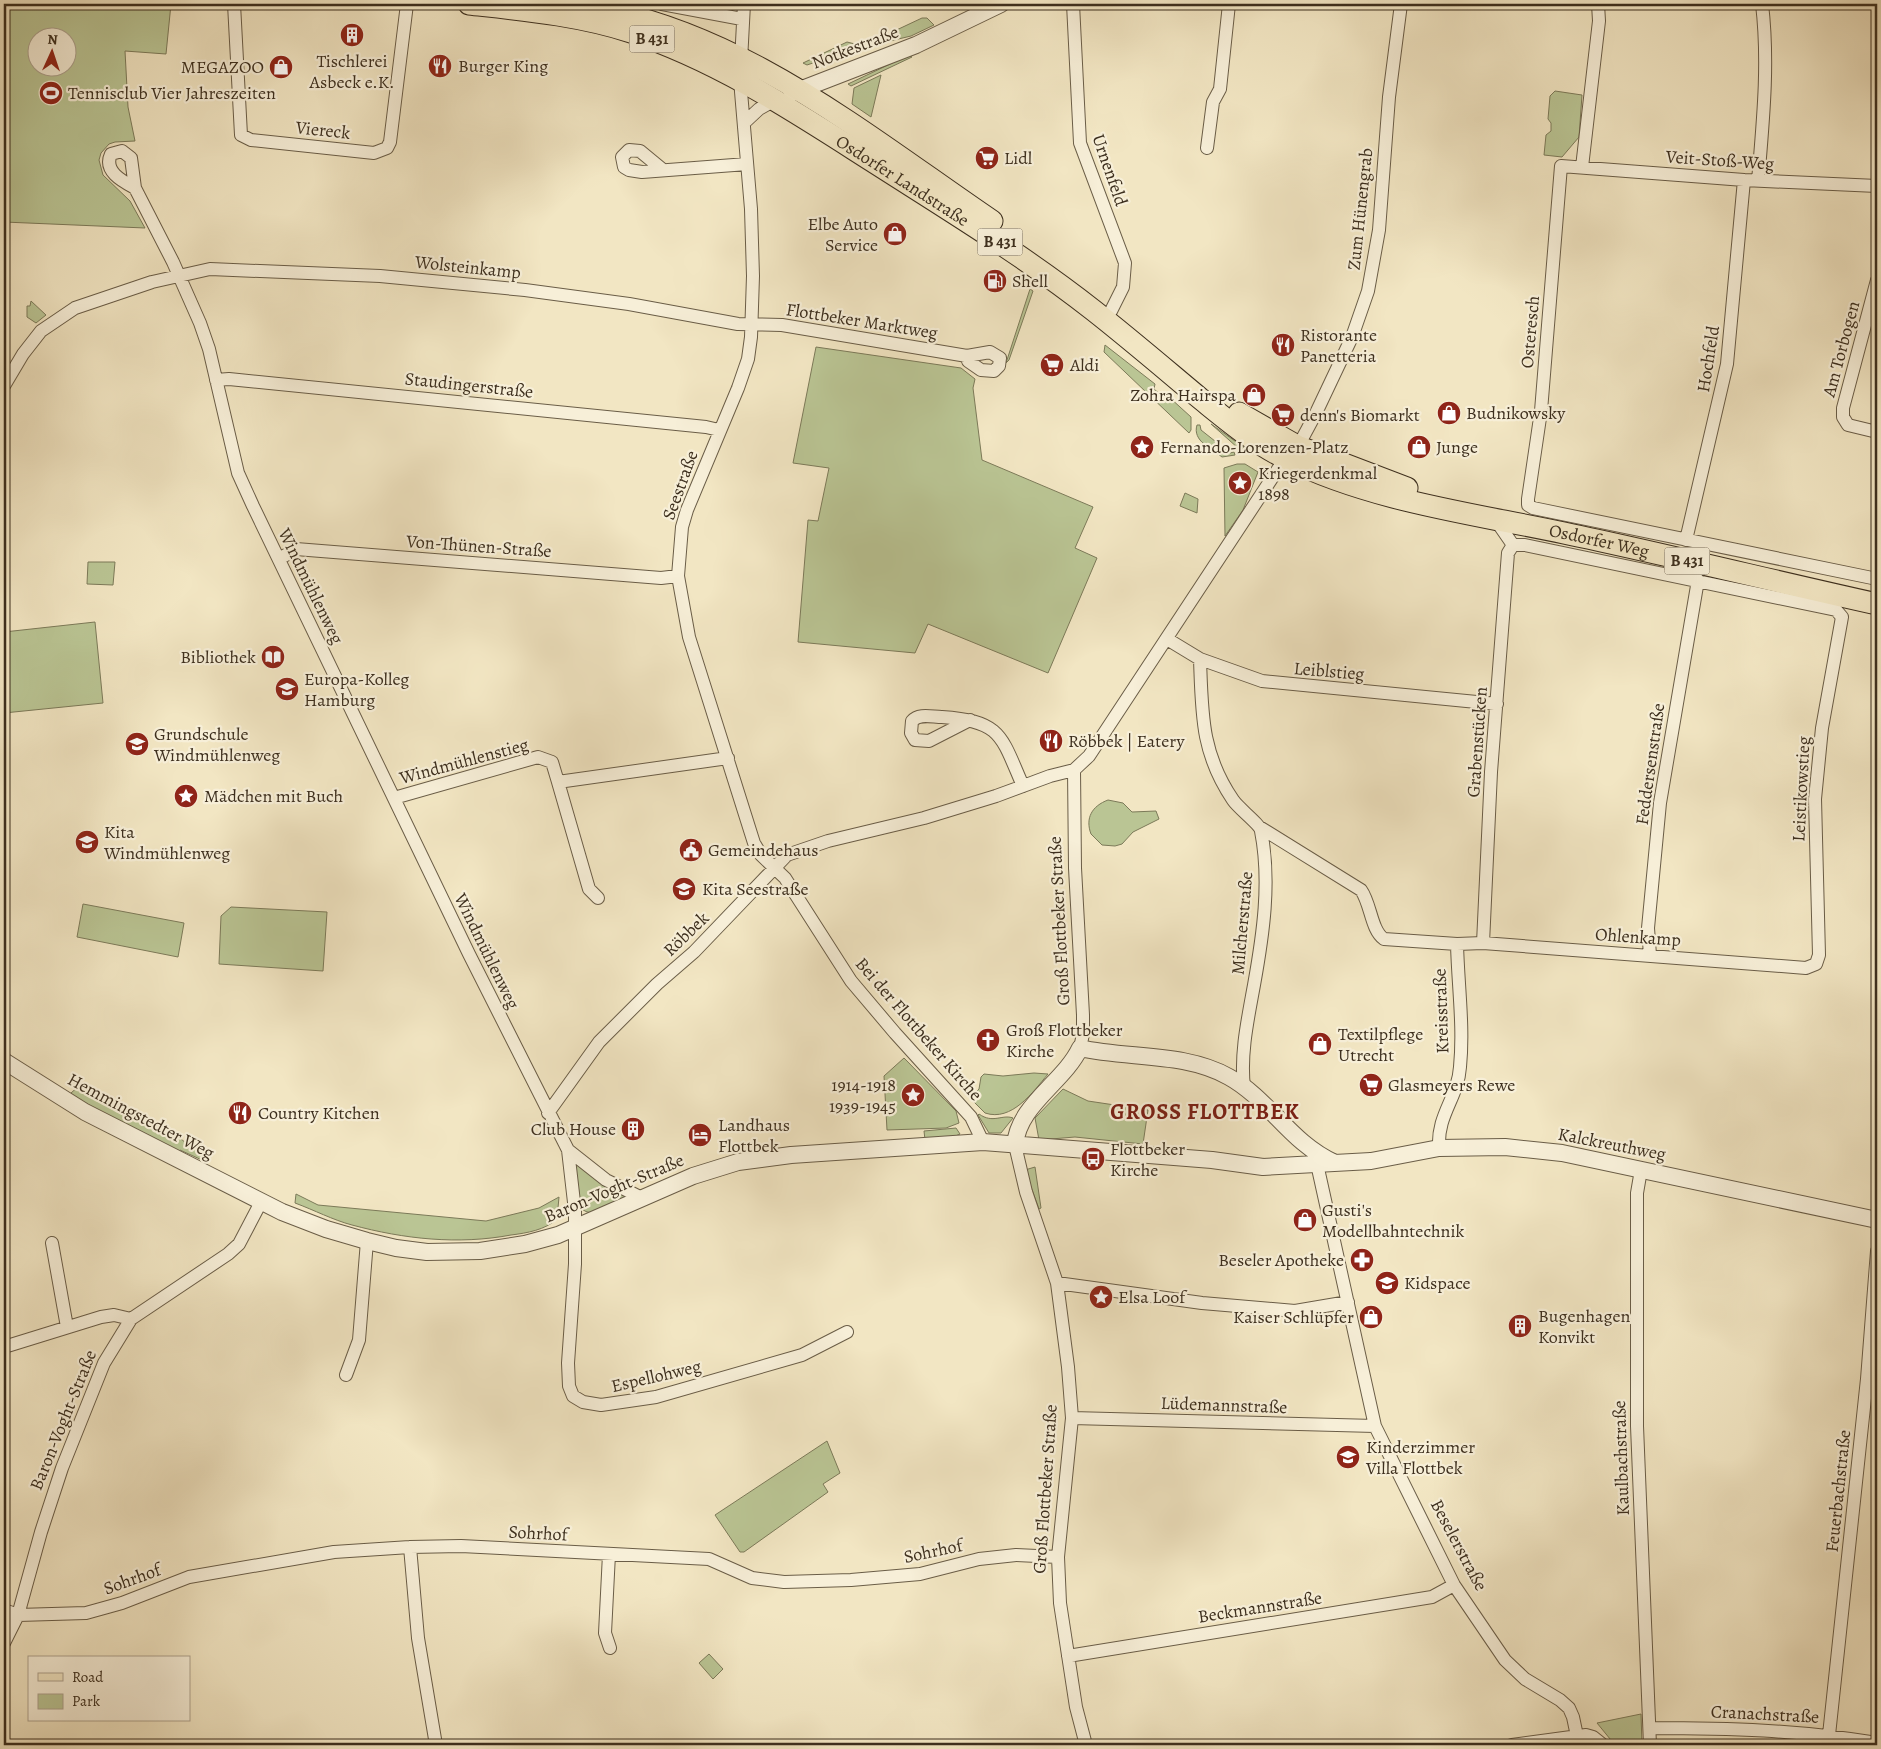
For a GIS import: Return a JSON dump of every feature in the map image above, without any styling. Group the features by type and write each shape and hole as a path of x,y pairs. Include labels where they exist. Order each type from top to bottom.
{"main road":[{"name":"Osdorfer Landstraße","path":"469,4 537,12 627,30 670,46 740,80 775,100 1044,272 1109,322 1234,426 1265,448 1291,452"},
{"name":"Osdorfer Landstraße","path":"573,4 632,15 669,26 740,56 800,90 993,221 1291,452"},
{"name":"Osdorfer Weg","path":"1291,452 1368,491 1405,501 1457,510 1877,604"}],"street":[{"name":"Viereck","path":"234,4 240,129 245,138 374,153 387,148 393,119 407,4"},
{"path":"662,4 742,19"},
{"name":"Seestraße","path":"744,4 740,80 753,276 752,325 748,359 738,388 718,430 682,527 678,576 689,637 754,843 761,855 774,867"},
{"name":"Notkestraße","path":"775,100 916,45 1001,4"},
{"name":"Urnenfeld","path":"1074,4 1080,143 1125,263 1123,287 1111,311"},
{"path":"1207,148 1213,102 1220,89 1229,4"},
{"name":"Zum Hünengrab","path":"1291,452 1316,413 1352,337 1368,291 1379,230 1388,97 1401,4"},
{"path":"1582,167 1599,21 1598,4"},
{"path":"1758,181 1765,93 1766,39 1762,4"},
{"path":"744,123 759,109 775,100"},
{"path":"663,170 747,164"},
{"name":"Veit-Stoß-Weg","path":"1561,166 1758,181 1877,186"},
{"name":"Osteresch","path":"1528,499 1541,410 1561,166"},
{"name":"Hochfeld","path":"1686,540 1727,364 1744,180"},
{"name":"Windmühlenweg","path":"135,188 179,275 200,323 216,380 238,474 394,798 548,1113 568,1150 575,1211 575,1230"},
{"name":"Wolsteinkamp","path":"4,386 23,354 41,331 54,320 98,298 179,275 210,269 431,280 576,296 752,325"},
{"name":"Am Torbogen","path":"1877,280 1843,408 1843,417 1848,425 1877,432"},
{"name":"Flottbeker Marktweg","path":"752,325 782,325 967,356"},
{"name":"Staudingerstraße","path":"216,380 238,380 706,426 718,430"},
{"path":"1074,770 1089,756 1291,452"},
{"name":"Osdorfer Weg","path":"1528,499 1528,505 1533,508 1877,579"},
{"path":"1495,519 1513,545"},
{"name":"Osdorfer Weg","path":"1513,545 1525,545 1836,610 1842,617"},
{"name":"Grabenstücken","path":"1483,943 1491,772 1508,553 1513,545"},
{"name":"Von-Thünen-Straße","path":"279,559 296,550 662,578 678,576"},
{"name":"Feddersenstraße","path":"1650,955 1648,928 1660,803 1698,580"},
{"name":"Leistikowstieg","path":"1816,964 1819,955 1815,799 1822,728 1842,617"},
{"name":"Leiblstieg","path":"1166,639 1200,659 1262,681 1497,704"},
{"path":"1200,659 1202,718 1208,748 1234,801 1261,828"},
{"path":"970,720 990,728 1001,736 1023,786"},
{"name":"Windmühlenstieg","path":"394,798 538,757 552,762 589,890 598,898"},
{"path":"558,782 728,758"},
{"name":"Röbbek","path":"548,1113 599,1042 712,934 787,855 828,841 924,818 1074,770"},
{"name":"Groß Flottbeker Straße","path":"1074,770 1076,896 1084,1015 1083,1034 1080,1048 1068,1066 1024,1119 1017,1134 1015,1145 1026,1192 1057,1283 1072,1418 1058,1557 1060,1603 1076,1707 1086,1745"},
{"name":"Kreisstraße","path":"1261,828 1361,890 1382,938 1457,944 1460,1067 1455,1089 1440,1122 1439,1148"},
{"name":"Milcherstraße","path":"1244,1087 1243,1065 1248,1018 1260,943 1266,881 1261,828"},
{"name":"Bei der Flottbeker Kirche","path":"774,867 786,878 852,981 895,1033 972,1117 983,1142"},
{"name":"Ohlenkamp","path":"1457,944 1483,943 1806,968 1816,964"},
{"path":"1080,1048 1184,1062 1222,1073 1244,1087 1296,1137 1316,1153 1335,1163"},
{"name":"Hemmingstedter Weg","path":"4,1061 85,1112 261,1202"},
{"path":"1284,1166 1294,1150 1296,1137"},
{"name":"Baron-Voght-Straße","path":"4,1642 18,1615 41,1532 81,1417 104,1363 131,1319 234,1249 248,1230 261,1202 326,1229 396,1248 427,1252 480,1251 525,1244 575,1230 693,1176 756,1159 810,1153 983,1142 1212,1160 1257,1167 1335,1163"},
{"name":"Kalckreuthweg","path":"1335,1163 1371,1161 1439,1148 1485,1146 1536,1150 1641,1170 1877,1220"},
{"name":"Windmühlenweg","path":"568,1150 606,1180 644,1199"},
{"name":"Beselerstraße","path":"1317,1164 1375,1426 1454,1585 1505,1660 1525,1679 1560,1700 1569,1708 1577,1736"},
{"name":"Kaulbachstraße","path":"1641,1170 1637,1193 1637,1426 1651,1728 1650,1745"},
{"name":"Espellohweg","path":"575,1230 568,1381 571,1393 583,1402 612,1405 656,1397 802,1355 847,1332"},
{"path":"346,1375 359,1340 367,1241"},
{"path":"52,1243 67,1327"},
{"name":"Feuerbachstraße","path":"1829,1735 1867,1379 1877,1250"},
{"path":"1057,1283 1202,1303 1295,1311 1348,1302"},
{"path":"4,1347 114,1314 131,1319"},
{"name":"Lüdemannstraße","path":"1072,1418 1375,1426"},
{"name":"Sohrhof","path":"18,1615 86,1613 122,1603 189,1577 334,1552 410,1547 461,1546 709,1559 752,1578 784,1582 851,1580 920,1574 979,1559 1016,1555 1058,1557"},
{"path":"410,1547 418,1638 436,1745"},
{"path":"609,1554 605,1633 610,1648"},
{"name":"Beckmannstraße","path":"1068,1656 1432,1597 1454,1585"},
{"path":"4,1610 18,1615"},
{"name":"Cranachstraße","path":"1651,1728 1746,1728 1829,1735 1877,1743"},
{"path":"1512,1745 1577,1736 1593,1737 1603,1745"}],"green space":[{"name":"Tennisclub Vier Jahreszeiten","path":"4,4 171,4 166,54 125,51 128,107 135,141 109,144 101,153 99,160 103,175 130,201 145,228 4,222"},
{"path":"922,18 927,18 934,25 911,36 890,41 888,34"},
{"path":"847,42 863,46 807,65 803,63"},
{"path":"909,55 912,57 851,86 848,84"},
{"path":"881,75 871,117 852,104 854,88"},
{"path":"1555,91 1582,95 1579,137 1562,157 1544,155 1546,135 1551,131 1551,123 1548,119 1550,96"},
{"path":"1030,289 1033,291 1009,360 1006,363"},
{"path":"31,301 46,315 36,323 27,317 27,306 30,306"},
{"path":"1105,345 1155,384 1154,389 1163,397 1169,397 1191,417 1191,430 1189,433 1104,352"},
{"path":"816,347 961,368 975,379 973,388 982,460 1093,507 1075,548 1097,558 1048,673 928,624 915,653 798,642 808,520 818,521 829,468 793,463"},
{"path":"1211,424 1249,451 1238,448"},
{"path":"1197,425 1200,425 1201,430 1230,453 1234,452 1235,455 1222,457 1208,448 1197,436"},
{"path":"1245,464 1258,472 1243,510 1225,536 1224,468"},
{"path":"1185,493 1198,499 1197,513 1180,506"},
{"path":"88,562 115,562 113,585 87,584"},
{"path":"95,622 103,703 4,713 4,632"},
{"path":"1108,800 1123,803 1132,812 1156,811 1159,819 1133,832 1122,844 1115,846 1102,845 1091,834 1089,823 1094,809"},
{"path":"83,904 184,923 178,957 77,937"},
{"path":"231,907 327,912 323,971 219,964 221,916"},
{"path":"904,1058 956,1111 959,1123 946,1128 887,1130 884,1076"},
{"path":"1034,1073 1048,1074 1029,1097 1021,1104 1004,1113 995,1115 985,1113 970,1098 979,1089 981,1077 984,1074 1003,1076"},
{"path":"80,1085 160,1126 175,1135 204,1158 202,1160 180,1150 178,1152 71,1096 71,1093"},
{"path":"1063,1089 1088,1101 1148,1110 1143,1144 1075,1137 1039,1140 1035,1118"},
{"path":"979,1114 993,1119 1013,1118 1001,1133 989,1133"},
{"path":"956,1128 960,1134 953,1137 925,1140 924,1131"},
{"path":"575,1162 630,1197 605,1210 592,1213 586,1212 581,1208"},
{"path":"1035,1167 1041,1208 1039,1209 1025,1170"},
{"path":"296,1194 318,1205 486,1221 539,1208 559,1197 557,1219 536,1230 491,1238 451,1240 391,1234 345,1223 295,1203"},
{"path":"827,1441 840,1473 823,1484 828,1492 744,1552 740,1552 715,1515"},
{"path":"709,1654 723,1669 713,1679 699,1663"},
{"path":"1641,1714 1642,1745 1615,1745 1597,1723"}],"place":[{"name":"Tischlerei Asbeck e.K.","path":"352,35"},
{"name":"Burger King","path":"440,66"},
{"name":"MEGAZOO","path":"281,67"},
{"name":"Tennisclub Vier Jahreszeiten","path":"51,93"},
{"name":"Lidl","path":"987,158"},
{"name":"Elbe Auto Service","path":"895,234"},
{"name":"Shell","path":"995,281"},
{"name":"Ristorante Panetteria","path":"1283,345"},
{"name":"Aldi","path":"1052,365"},
{"name":"Zohra Hairspa","path":"1254,395"},
{"name":"Budnikowsky","path":"1449,413"},
{"name":"denn's Biomarkt","path":"1283,415"},
{"name":"Fernando-Lorenzen-Platz","path":"1142,447"},
{"name":"Junge","path":"1419,447"},
{"name":"Kriegerdenkmal 1898","path":"1240,483"},
{"name":"Bibliothek","path":"273,657"},
{"name":"Europa-Kolleg Hamburg","path":"287,689"},
{"name":"Röbbek | Eatery","path":"1051,741"},
{"name":"Grundschule Windmühlenweg","path":"137,744"},
{"name":"Mädchen mit Buch","path":"186,796"},
{"name":"Kita Windmühlenweg","path":"87,842"},
{"name":"Gemeindehaus","path":"691,850"},
{"name":"Kita Seestraße","path":"684,889"},
{"name":"Groß Flottbeker Kirche","path":"988,1040"},
{"name":"Textilpflege Utrecht","path":"1320,1044"},
{"name":"Glasmeyers Rewe","path":"1371,1085"},
{"name":"1914-1918 1939-1945","path":"913,1095"},
{"name":"Country Kitchen","path":"240,1113"},
{"name":"Club House","path":"633,1129"},
{"name":"Landhaus Flottbek","path":"700,1135"},
{"name":"Flottbeker Kirche","path":"1093,1159"},
{"name":"Gusti's Modellbahntechnik","path":"1305,1220"},
{"name":"Beseler Apotheke","path":"1362,1260"},
{"name":"Kidspace","path":"1387,1283"},
{"name":"Elsa Loof","path":"1101,1297"},
{"name":"Kaiser Schlüpfer","path":"1371,1317"},
{"name":"Bugenhagen Konvikt","path":"1520,1326"},
{"name":"Kinderzimmer Villa Flottbek","path":"1348,1457"}],"district":[{"name":"GROSS FLOTTBEK","path":"1205,1112"}]}
